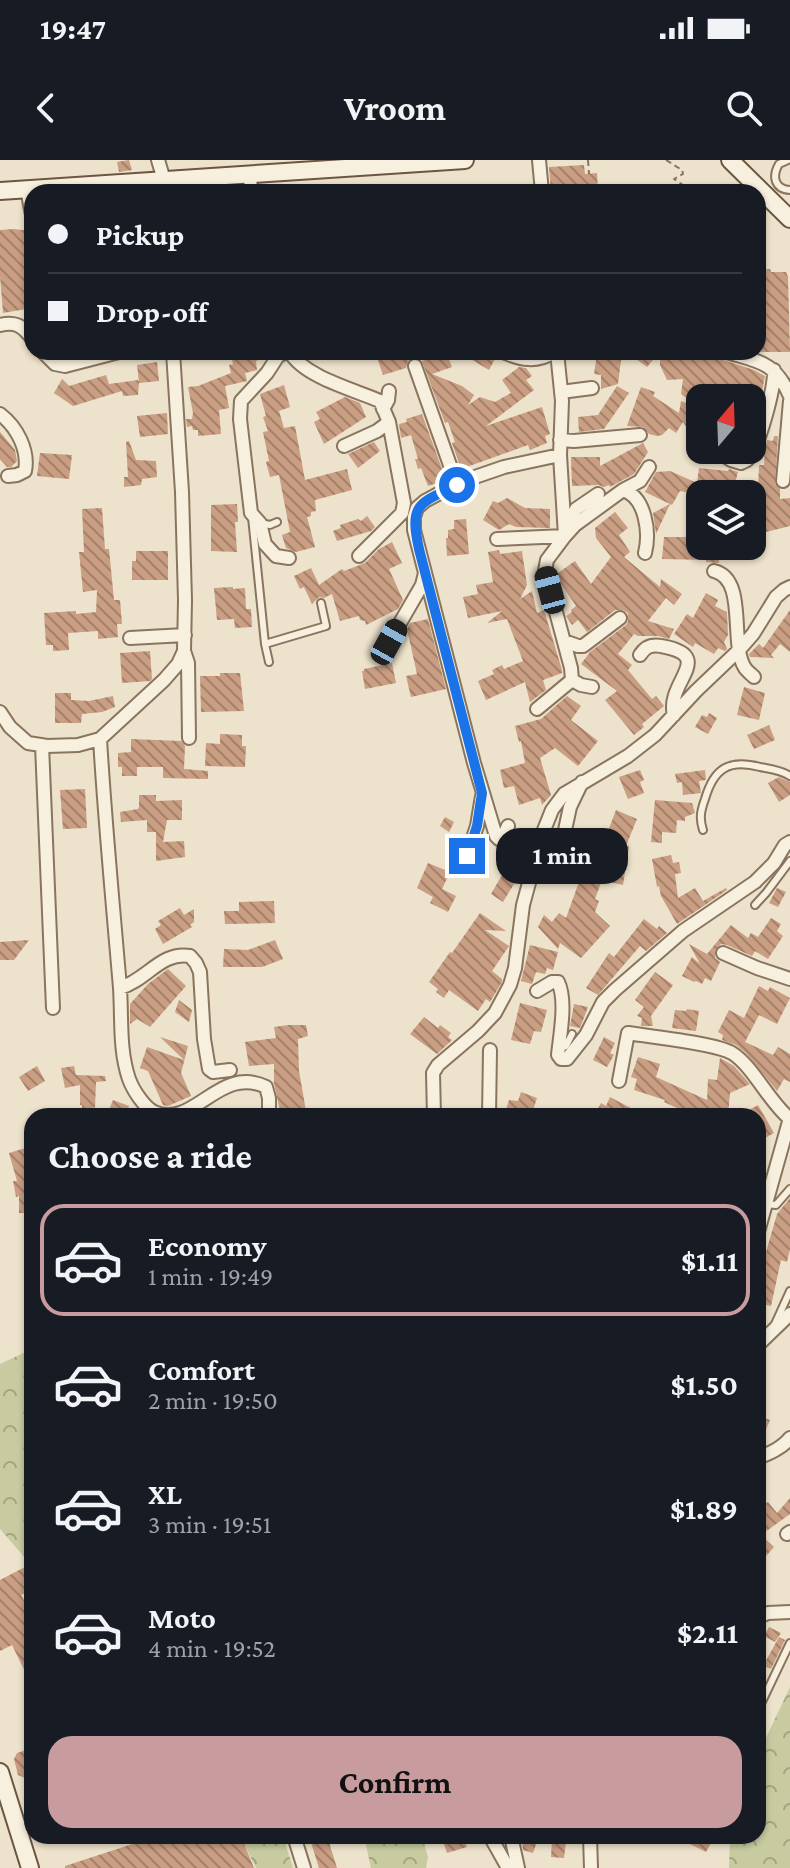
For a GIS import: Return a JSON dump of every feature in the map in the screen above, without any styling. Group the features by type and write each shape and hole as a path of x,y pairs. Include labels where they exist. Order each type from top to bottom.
{"main road":[{"path":"161,184 337,164 465,160"},
{"path":"730,160 754,184"},
{"path":"0,191 24,189"},
{"path":"766,195 790,219"},
{"path":"0,1772 30,1868"}],"street":[{"path":"158,160 161,184"},
{"path":"539,160 541,184"},
{"path":"249,175 251,184"},
{"path":"0,325 19,324 24,329"},
{"path":"51,360 65,366 88,360"},
{"path":"0,712 10,727 28,743 78,745 104,736 178,664 184,651 185,635 182,492 174,360"},
{"path":"275,360 241,401 240,419 256,518 265,544 276,556 289,558"},
{"path":"295,360 316,375 380,401 389,422 404,503 402,513 359,556"},
{"path":"557,360 561,392 560,455 565,536"},
{"path":"753,360 774,370 790,398 783,481"},
{"path":"415,366 457,485"},
{"path":"766,413 775,380 774,370"},
{"path":"561,392 592,388"},
{"path":"383,409 389,391"},
{"path":"0,414 17,432 26,457 25,471 8,476"},
{"path":"344,446 389,422"},
{"path":"560,440 640,435"},
{"path":"508,826 499,839 482,793 414,530 414,517 417,508 425,501 472,478 504,467 560,455"},
{"path":"572,680 545,571 547,560 575,525 640,481 649,467"},
{"path":"623,490 631,492 643,512 648,541 645,553"},
{"path":"565,536 576,509 598,494"},
{"path":"497,539 565,536"},
{"path":"714,571 720,572 730,584 736,599 739,650 744,667 754,677"},
{"path":"389,642 422,585 425,573"},
{"path":"434,1108 433,1073 495,1013 514,974 523,905 548,818 564,794 643,745 739,650 776,597 790,587"},
{"path":"564,641 583,646 620,618"},
{"path":"130,638 185,635"},
{"path":"640,655 645,647 655,645 676,649 685,653 689,660 673,696 674,715"},
{"path":"184,651 188,663 189,738"},
{"path":"572,680 592,687"},
{"path":"537,709 572,680"},
{"path":"84,733 104,736"},
{"path":"104,736 106,836 121,1021 129,1080 149,1108"},
{"path":"42,745 53,1008"},
{"path":"560,872 570,807 582,782"},
{"path":"467,856 477,826 482,793"},
{"path":"537,991 552,982 558,982 560,986 558,1055 561,1059 567,1059 586,1035 603,1002 615,990 683,931 755,882 790,842"},
{"path":"723,953 790,979"},
{"path":"120,988 132,985 165,959 176,954 190,956 200,972 209,1069 213,1072 230,1070"},
{"path":"619,1081 628,1033 732,1053 790,1119 786,1145 766,1193"},
{"path":"489,1108 490,1050"},
{"path":"191,1108 221,1087 239,1082 255,1082 266,1087 269,1108"},
{"path":"766,1338 790,1314"},
{"path":"766,1455 790,1438"},
{"path":"766,1614 790,1612"},
{"path":"296,1844 304,1868"},
{"path":"494,1844 508,1868 514,1861"},
{"path":"590,1844 591,1868"}],"lane":[{"path":"788,160 779,164 774,177 781,188 790,190"},
{"path":"256,518 270,525 277,522"},
{"path":"256,518 269,662"},
{"path":"265,644 326,626 321,603"},
{"path":"703,830 701,811 707,791 720,770 734,763 749,764 785,772 790,776"},
{"path":"755,905 790,861"},
{"path":"559,1048 566,1046 572,1034"},
{"path":"766,1204 776,1205 790,1189"},
{"path":"769,1336 790,1291"},
{"path":"766,1693 790,1643"}],"path":[{"path":"588,160 589,174"},
{"path":"666,160 682,170 683,174 674,179 682,184"}],"green space":[{"path":"24,1353 24,1557 0,1529 0,1364"},
{"path":"790,1687 790,1868 729,1868 730,1844 766,1844 766,1738"},
{"path":"244,1844 286,1844 293,1868 256,1868"},
{"path":"366,1844 424,1844 428,1857 426,1868 371,1868"}],"building":[{"path":"129,160 132,170 119,172 117,162"},
{"path":"584,165 585,174 597,173 598,184 550,184 549,167"},
{"path":"0,230 24,230 24,309 3,313 0,276"},
{"path":"766,269 786,272 788,277 790,352 766,352"},
{"path":"232,360 258,360 257,370 245,373 247,381 225,386 229,408 219,410 221,434 198,436 198,430 187,427 186,419 192,419 193,413 188,387 231,373 229,365 233,364"},
{"path":"378,360 409,360 406,368 383,375"},
{"path":"449,360 452,367 432,374 462,386 474,395 468,405 480,397 495,402 511,393 502,380 519,367 526,368 532,376 526,380 534,390 486,426 542,407 550,434 545,436 547,443 530,450 528,445 461,469 448,422 445,423 422,361"},
{"path":"472,360 494,360 489,370"},
{"path":"596,360 621,360 618,384 601,389 601,375 594,374"},
{"path":"637,360 653,360 647,367"},
{"path":"660,360 723,360 765,376 763,384 686,384 686,398 681,394 683,379 667,380"},
{"path":"157,362 159,381 139,383 138,395 123,396 122,391 73,406 54,393 62,379 69,386 106,375 109,384 139,382 137,365"},
{"path":"284,385 290,407 279,411 284,428 295,426 305,480 347,469 352,490 315,500 316,511 307,517 315,547 296,552 286,548 282,535 290,532 279,475 270,477 266,462 269,461 263,432 268,431 260,394"},
{"path":"617,386 629,393 604,429 579,432 578,417 598,415"},
{"path":"641,387 655,392 653,396 679,413 681,401 686,403 686,427 683,422 676,433 669,428 657,436 649,434 643,427 627,426"},
{"path":"345,397 360,403 366,417 324,444 314,422 320,419 316,412"},
{"path":"167,413 168,434 140,437 137,416"},
{"path":"422,414 446,480 428,486 421,468 418,469 411,435 401,438 399,424"},
{"path":"0,432 15,450 17,461 11,467 0,459"},
{"path":"774,436 778,436 775,484 780,489 780,499 790,498 790,526 766,532 766,480 758,480 759,465 766,464 766,443 767,440 773,441"},
{"path":"129,441 136,460 156,461 157,477 142,479 141,485 124,487 124,477 128,477 126,442"},
{"path":"374,442 380,451 358,468 348,454"},
{"path":"643,443 648,452 634,474 610,487 572,486 571,457 600,457 600,466"},
{"path":"40,453 72,455 69,479 37,476"},
{"path":"699,468 738,472 736,480 697,480"},
{"path":"670,471 690,480 686,480 686,492 680,491 672,505 645,492 656,472"},
{"path":"507,498 525,508 550,509 550,528 509,524 499,530 483,520 493,501 498,503"},
{"path":"237,504 237,552 211,551 211,505"},
{"path":"670,504 656,534 653,513"},
{"path":"102,508 114,600 120,600 122,624 117,624 118,637 98,639 98,631 68,633 69,650 53,651 53,645 46,645 44,613 96,612 97,590 83,592 79,552 84,552 82,509"},
{"path":"615,512 628,528 619,535 630,552 624,557 660,587 661,579 682,594 674,605 666,598 648,621 674,629 669,639 634,634 618,654 632,665 628,670 652,699 656,696 664,706 634,735 605,700 617,691 581,664 590,652 626,625 628,613 615,610 587,632 578,620 572,625 566,616 576,606 555,575 575,561 591,584 611,557 596,538 595,528"},
{"path":"367,516 375,527 371,531 337,541 333,531 341,528 340,525 358,519 361,521"},
{"path":"466,519 469,554 447,556 448,530 454,529 454,520"},
{"path":"664,537 686,537 686,560 662,559"},
{"path":"392,542 402,563 389,569 403,600 398,609 366,625 359,616 340,621 332,594 319,597 312,604 304,587 300,589 294,576 311,568 319,585 342,569 344,571 365,563 379,549"},
{"path":"499,550 500,554 522,551 527,585 520,599 532,591 537,613 544,610 562,670 562,673 543,680 546,690 530,702 525,682 486,700 478,681 494,674 492,670 502,665 504,669 523,661 507,619 487,623 502,611 468,618 463,597 478,594 476,585 493,582 488,552"},
{"path":"136,551 168,551 168,580 132,580 132,561 136,561"},
{"path":"214,588 245,588 246,609 251,609 252,627 235,628 234,619 217,620"},
{"path":"706,593 718,600 715,606 727,612 728,635 724,642 727,649 718,648 714,654 695,643 693,647 674,634 687,614 693,618"},
{"path":"790,610 790,652 780,644 771,655 774,658 750,657 749,654 759,644 763,648"},
{"path":"428,619 446,689 411,697 406,676 417,674 407,629 410,623"},
{"path":"150,651 152,679 122,683 120,653"},
{"path":"392,663 396,683 365,689 364,669"},
{"path":"220,673 240,673 244,711 201,712 200,676 220,676"},
{"path":"744,687 765,693 759,720 737,715"},
{"path":"55,693 71,693 71,700 89,701 113,696 115,707 82,714 81,723 55,723"},
{"path":"567,696 581,706 571,720 598,741 578,766 555,748 540,758 551,795 542,805 540,798 519,805 514,786 504,788 500,770 525,763 515,726 541,719"},
{"path":"709,713 717,718 708,734 695,727 702,715 707,717"},
{"path":"769,725 775,740 754,749 747,735"},
{"path":"220,734 242,735 242,746 246,746 245,767 205,766 206,743 220,744"},
{"path":"131,739 181,741 185,746 184,769 208,771 208,779 163,778 163,767 137,767 137,776 122,776 118,753 131,752"},
{"path":"640,770 644,793 628,799 619,777"},
{"path":"705,770 706,780 699,781 701,793 683,795 682,782 677,783 675,774"},
{"path":"779,777 790,782 790,795 779,802 768,783"},
{"path":"85,789 87,828 63,829 60,790"},
{"path":"139,795 156,795 156,801 182,800 182,820 167,820 163,842 184,841 185,857 156,861 156,832 147,832 147,820 121,822 120,812 138,809"},
{"path":"655,800 692,803 695,813 685,817 685,821 677,820 676,833 662,832 662,843 651,842"},
{"path":"616,810 637,819 626,846 629,846 623,885 602,880 595,899 599,901 595,912 610,926 581,958 560,943 558,949 538,927 544,915 552,922 559,913 566,918 584,868 579,867 584,839 591,840 592,836 605,839"},
{"path":"445,817 454,822 449,832 440,826"},
{"path":"671,855 673,863 679,862 681,873 675,874 678,898 695,888 703,901 727,890 677,924 657,887 652,859"},
{"path":"428,863 450,872 442,889 456,896 448,912 430,903 433,897 417,888"},
{"path":"509,863 522,871 503,902 491,894"},
{"path":"777,888 786,892 778,907 769,903"},
{"path":"274,901 275,923 225,924 224,911 239,911 239,902"},
{"path":"180,908 184,915 194,909 192,927 163,944 155,929 161,925 158,921"},
{"path":"480,913 506,931 485,930 509,946 492,971 502,982 490,1002 486,999 478,1011 449,990 444,998 429,982"},
{"path":"771,918 781,924 777,931 783,936 768,959 755,951 752,956 721,944 715,950 715,958 720,962 711,981 705,978 702,984 682,976 692,957 700,964 689,944 707,954 731,925 748,938 751,933 758,937"},
{"path":"644,919 667,933 646,951 640,946 598,995 586,988 609,953 614,957"},
{"path":"29,940 14,960 0,960 0,942"},
{"path":"275,940 283,959 262,967 223,967 224,949 248,950"},
{"path":"530,945 558,952 553,970 547,968 545,974 536,972 532,984 521,981"},
{"path":"168,969 186,986 150,1027 137,1019 130,1024 130,1004 148,984"},
{"path":"655,972 673,985 651,1016 653,1026 641,1026 642,1018 637,1016 644,1007 635,1000"},
{"path":"759,986 768,991 770,987 790,998 777,1024 759,1015 745,1042 773,1055 778,1047 790,1054 790,1082 784,1079 777,1091 746,1053 722,1040 723,1035 718,1032 729,1010 744,1018"},
{"path":"179,1000 192,1010 189,1022 175,1012"},
{"path":"520,1003 547,1010 541,1032 534,1031 530,1044 511,1040"},
{"path":"574,1004 588,1007 580,1028 570,1026"},
{"path":"675,1010 699,1011 696,1031 672,1028"},
{"path":"424,1017 451,1033 448,1037 452,1040 437,1054 410,1034"},
{"path":"306,1025 308,1036 298,1039 299,1071 305,1108 279,1108 274,1064 249,1066 245,1042 276,1038 274,1027"},
{"path":"160,1037 188,1046 181,1073 191,1096 168,1106 163,1105 148,1071 140,1068 147,1047 184,1060"},
{"path":"604,1037 615,1043 610,1053 614,1055 607,1067 593,1060"},
{"path":"638,1057 660,1064 656,1077 707,1100 708,1079 717,1080 720,1058 734,1066 750,1084 730,1093 729,1108 677,1108 665,1100 634,1090 637,1079 631,1077"},
{"path":"37,1066 45,1081 28,1091 19,1077"},
{"path":"74,1066 76,1075 105,1076 106,1081 96,1082 95,1108 82,1108 80,1105 80,1085 65,1088 61,1068"},
{"path":"521,1092 537,1098 534,1108 506,1108 509,1100 518,1101"},
{"path":"610,1097 631,1108 598,1108 601,1103 606,1106"},
{"path":"113,1100 129,1106 128,1108 110,1108"},
{"path":"766,1119 774,1133 766,1138"},
{"path":"24,1148 24,1213 19,1213 19,1196 16,1197 13,1181 17,1181 9,1153"},
{"path":"790,1198 790,1249 787,1262 781,1260 771,1306 766,1305 766,1252 777,1214"},
{"path":"790,1498 790,1514 766,1531 766,1503 777,1513"},
{"path":"766,1540 774,1547 766,1556"},
{"path":"24,1568 24,1594 21,1595 24,1600 24,1670 12,1645 0,1651 0,1580"},
{"path":"769,1627 781,1633 775,1642 766,1637"},
{"path":"779,1637 785,1640 771,1669 766,1667 766,1661"},
{"path":"24,1751 24,1778 18,1775 14,1759 17,1753"},
{"path":"132,1844 244,1844 254,1868 65,1868"},
{"path":"312,1844 330,1844 337,1868 319,1868"},
{"path":"444,1844 466,1844 467,1847 447,1853"},
{"path":"523,1844 536,1844 533,1853 523,1850"},
{"path":"552,1844 566,1844 564,1858 551,1857"},
{"path":"690,1844 710,1844 706,1852"}],"route":[{"path":"457,485 417,508 414,530 482,793 477,826 467,856"}]}
